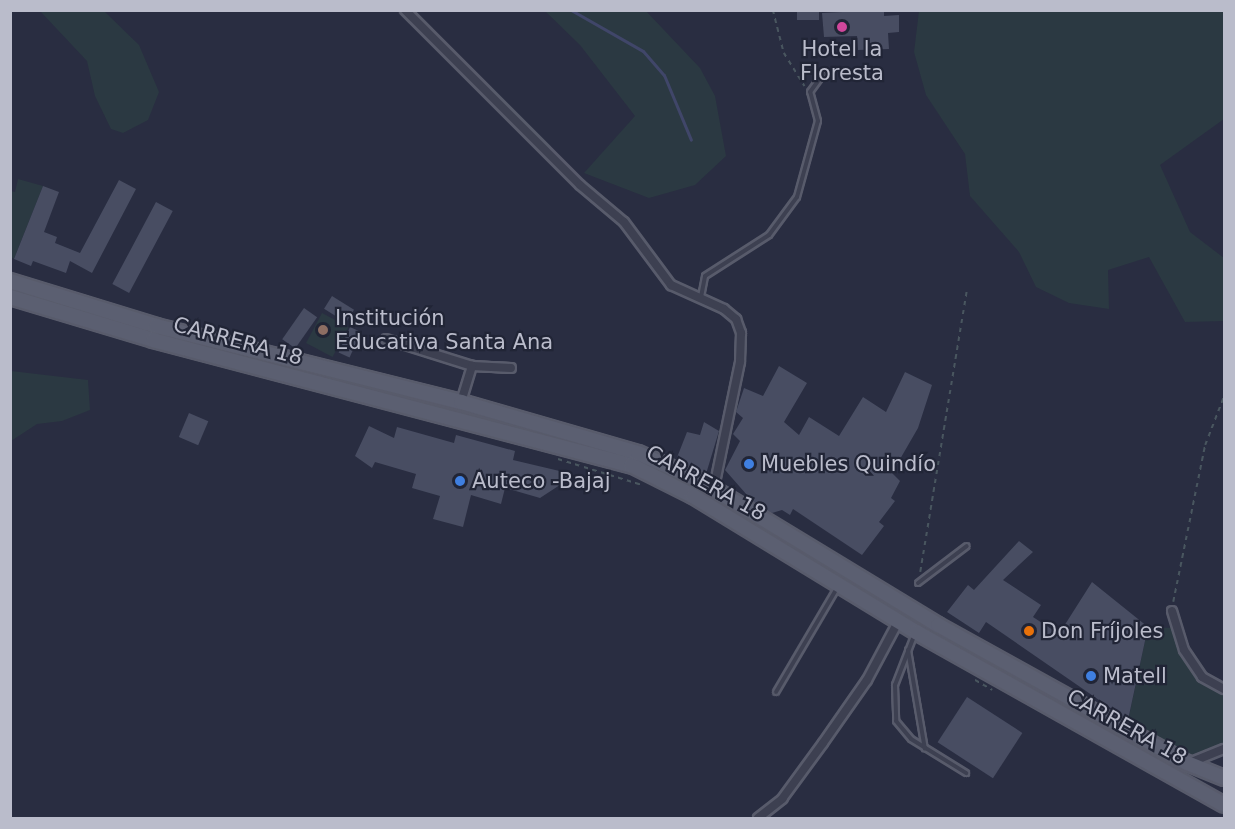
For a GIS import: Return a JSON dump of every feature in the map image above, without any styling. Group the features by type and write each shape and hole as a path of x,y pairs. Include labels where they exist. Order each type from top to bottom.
{"main road":[{"name":"CARRERA 18","path":"10,281 156,326 461,402 638,453 714,488 938,625 1187,763 1224,778"},
{"name":"CARRERA 18","path":"10,297 153,340 631,465 693,496 898,622 1224,805"}],"street":[{"path":"405,10 580,185 624,222 671,285 701,298 736,319 742,340 714,488"},
{"path":"386,339 472,366 511,368"},
{"path":"461,402 472,366"},
{"path":"1172,611 1184,650 1202,677 1224,689"},
{"path":"758,819 782,799 823,743 867,680 898,622"},
{"path":"1187,763 1224,749"}],"lane":[{"path":"701,298 705,276 769,236 798,197 818,121 810,92 823,74"},
{"path":"918,583 967,546"},
{"path":"776,692 839,585"},
{"path":"916,632 908,650 892,711 911,739 966,773"},
{"path":"908,650 926,749"}],"path":[{"path":"772,10 784,53 810,92"},
{"path":"918,583 967,288"},
{"path":"1172,611 1193,496 1224,396"}],"shaded area":[{"path":"40,11 104,11 139,45 159,92 148,120 123,133 111,129 95,96 87,61"},
{"path":"545,11 646,11 700,68 715,96 726,156 695,185 649,198 584,173 635,116 580,45"},
{"path":"919,11 1224,11 1224,119 1160,165 1190,232 1224,258 1224,321 1185,322 1149,257 1108,270 1109,309 1069,303 1036,287 1019,252 970,196 965,154 926,95 914,52"},
{"path":"18,179 43,186 14,259 11,257 11,191 15,192"},
{"path":"10,287 141,327 638,459 697,486 961,644 957,650 633,461 191,345 11,292"},
{"path":"322,313 348,327 333,357 306,343"},
{"path":"11,371 88,380 90,410 62,421 37,424 11,441"},
{"path":"1148,627 1172,628 1179,652 1198,679 1224,693 1224,744 1191,758 1128,721"}],"building":[{"path":"797,10 819,10 819,20 797,20"},
{"path":"884,10 884,16 899,15 899,32 888,33 889,49 858,50 857,36 824,37 822,13"},
{"path":"119,180 136,189 92,273 70,261 66,273 33,261 31,266 14,259 43,186 59,192 44,232 57,237 55,243 80,253"},
{"path":"156,202 173,211 129,293 112,284"},
{"path":"332,296 354,310 346,322 324,309"},
{"path":"304,308 317,317 295,348 282,339"},
{"path":"350,327 361,332 350,357 339,353"},
{"path":"779,366 807,383 784,422 799,435 809,417 839,436 863,397 886,412 905,372 932,385 918,428 892,473 900,481 891,498 895,501 879,522 884,526 862,555 793,509 790,515 782,510 772,513 754,503 725,470 740,441 733,434 743,418 736,412 744,388 763,396"},
{"path":"189,413 208,421 198,445 179,437"},
{"path":"704,422 719,431 706,474 676,460 687,432 700,435"},
{"name":"Auteco -Bajaj","path":"369,426 394,438 397,427 454,443 456,435 515,451 513,460 568,473 566,481 540,498 505,488 501,504 471,495 463,527 433,519 440,496 412,488 416,474 375,462 372,468 355,456"},
{"path":"1019,541 1033,552 1003,580 1041,605 1033,617 1059,634 1092,582 1148,627 1128,720 986,622 979,633 947,612 968,585 974,590"},
{"path":"967,697 1022,733 993,778 938,742"}],"waterway":[{"path":"571,10 643,51 664,75 691,140"}],"place":[{"name":"Hotel la Floresta","path":"842,27"},
{"name":"Institución Educativa Santa Ana","path":"323,330"},
{"name":"Muebles Quindío","path":"749,464"},
{"name":"Auteco -Bajaj","path":"460,481"},
{"name":"Don Fríjoles","path":"1029,631"},
{"name":"Matell","path":"1091,676"}]}
